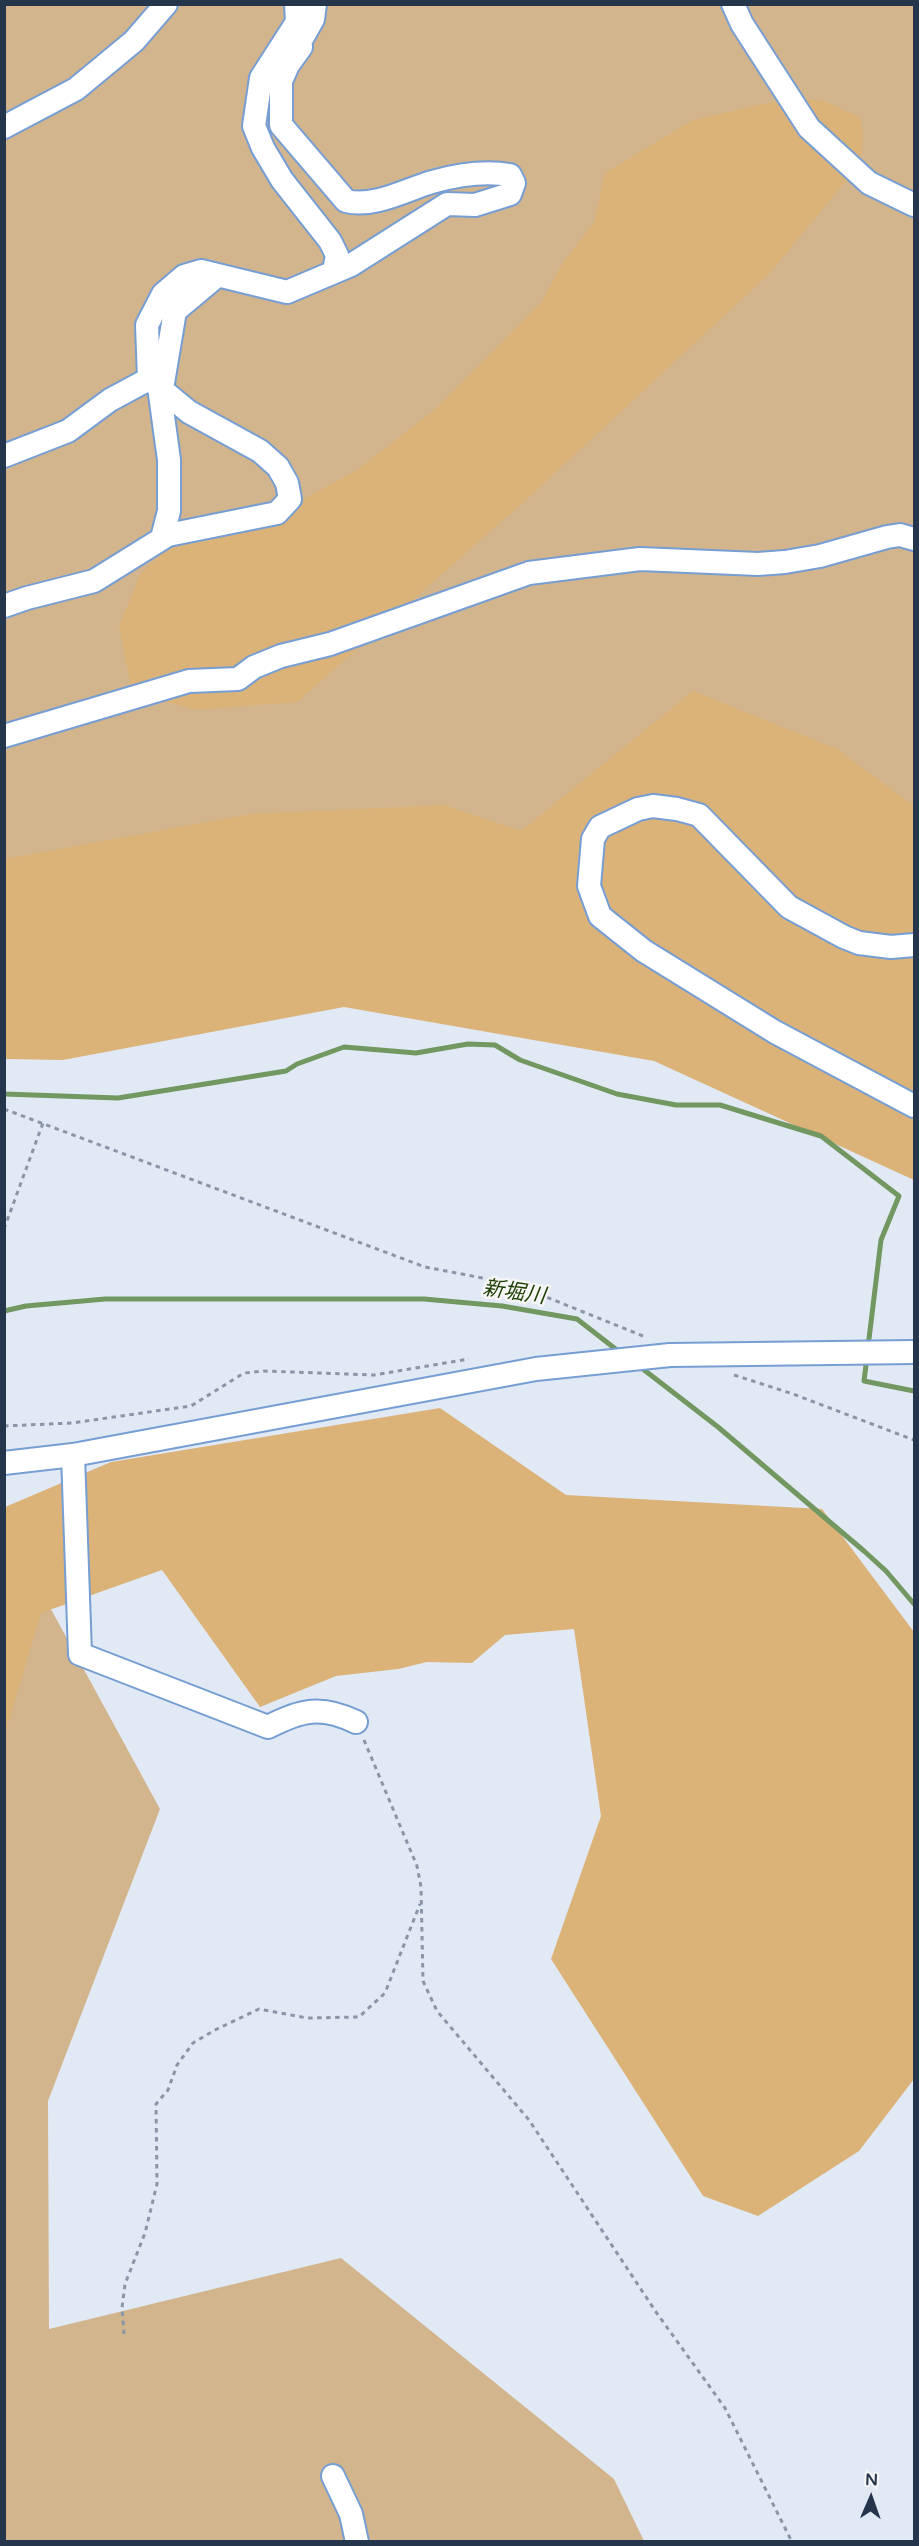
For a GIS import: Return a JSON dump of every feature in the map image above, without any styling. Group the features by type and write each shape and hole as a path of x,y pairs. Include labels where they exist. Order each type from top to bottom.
{"street":[{"path":"4,127 76,89 134,41 166,4"},
{"path":"315,4 313,20 298,23 261,78 254,126 263,148 282,180 330,241 337,255 334,271"},
{"path":"733,4 742,24 809,128 869,183 915,206"},
{"path":"162,538 169,511 169,460 154,383 147,325 163,294 184,276 201,271 287,292 351,265 447,204 475,205 496,201 510,194 514,183 510,175 490,172 434,181 373,202 346,201 280,125 281,81 288,64 301,47 298,23"},
{"path":"4,456 68,431 110,400 154,383"},
{"path":"4,606 94,581 168,535 277,513 290,499 287,483 278,466 260,451 189,412 154,383"},
{"path":"4,736 189,681 238,678 254,667 281,656 330,644 529,573 640,559 758,564 820,556 887,537 900,535 915,539"},
{"path":"915,945 891,947 859,943 789,907 699,815 677,808 653,806 638,809 600,827 592,839 589,885 600,916 644,951 775,1032 915,1106"},
{"path":"864,1353 915,1335"},
{"path":"4,1463 73,1455 536,1369 670,1355 915,1352"},
{"path":"73,1455 80,1654 268,1727 297,1712 336,1712 356,1722"},
{"path":"333,2476 351,2514 357,2541"}],"path":[{"path":"4,1109 425,1267 514,1284 646,1337 670,1355"},
{"path":"4,1229 43,1123"},
{"path":"4,1426 72,1423 191,1406 244,1373 264,1371 374,1375 474,1358"},
{"path":"726,1373 793,1394 915,1440"},
{"path":"356,1722 417,1866 421,1902 423,1981 437,2011 530,2120 656,2312 725,2408 792,2541"},
{"path":"124,2334 122,2308 125,2284 145,2233 157,2184 156,2104 168,2090 177,2065 194,2043 214,2030 259,2008 307,2018 359,2017 385,1993 421,1902"}],"shaded area":[{"path":"5,5 914,5 914,870 557,939 5,939"},
{"path":"790,98 825,101 861,118 863,139 860,164 769,274 527,499 297,702 195,710 132,692 119,626 141,573 185,533 274,515 357,470 433,411 542,301 562,264 594,222 605,173 693,120"},
{"path":"693,691 837,749 914,806 914,1180 654,1061 344,1007 63,1060 5,1059 5,859 250,814 444,805 521,831"},
{"path":"440,1408 566,1495 822,1509 914,1632 914,2079 859,2151 758,2216 703,2196 551,1959 601,1816 574,1629 505,1635 472,1663 427,1662 398,1669 336,1676 260,1707 162,1570 41,1613 5,1734 5,1507 111,1462"},
{"path":"4,1523 160,1809 48,2101 49,2329 341,2258 614,2479 644,2541 5,2541"}],"waterway":[{"path":"4,1094 118,1098 286,1071 297,1064 344,1047 416,1053 468,1044 495,1045 520,1060 617,1094 676,1105 720,1105 821,1136 899,1196 881,1240 868,1347"},
{"name":"新堀川","path":"4,1311 26,1306 105,1299 424,1299 502,1306 577,1319 622,1354"},
{"path":"867,1357 864,1381 914,1391"},
{"name":"新堀川","path":"639,1366 718,1427 864,1551 886,1571 914,1604"}]}
